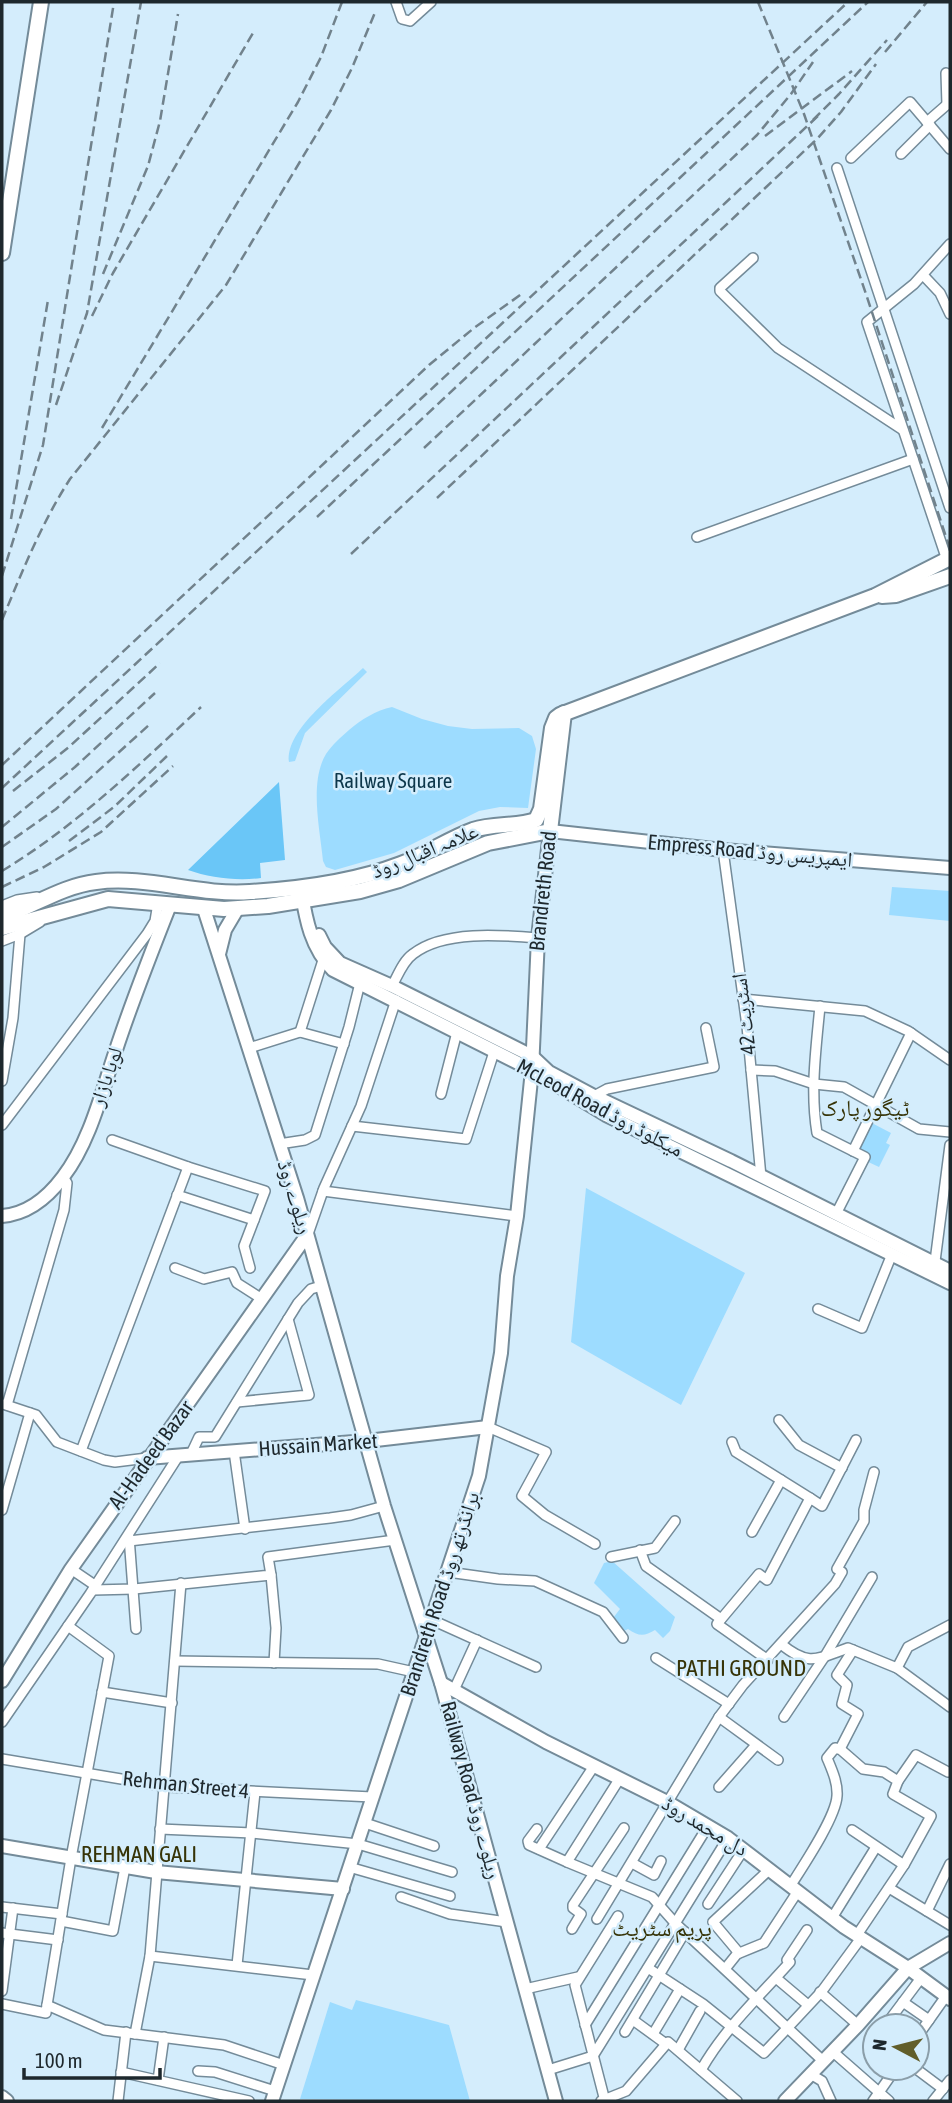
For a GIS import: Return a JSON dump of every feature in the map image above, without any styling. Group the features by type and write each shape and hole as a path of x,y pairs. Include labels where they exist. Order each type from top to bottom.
{"main road":[{"path":"2,253 41,2"},
{"path":"564,713 875,596 949,562"},
{"path":"875,596 896,596 950,576"},
{"name":"Brandreth Road","path":"531,1070 538,938 564,713"},
{"name":"علامہ اقبال روڈ","path":"11,919 51,915 108,899 204,909 238,908 306,893 400,865 475,829 536,820 541,808 552,728 556,718 564,713"},
{"name":"علامہ اقبال روڈ","path":"2,928 11,919 51,895 79,885 117,880 224,893 360,891 399,880 488,843 550,831"},
{"name":"Empress Road ایمپریس روڈ","path":"550,831 723,850 950,868"},
{"path":"306,893 309,929 323,960"},
{"name":"McLeod Road میکلوڈ روڈ","path":"306,893 319,935 340,963 532,1056 549,1072 594,1096 836,1214 934,1269 950,1283"},
{"name":"لوہا بازار","path":"2,1216 30,1208 63,1177 74,1160 94,1113 164,904"},
{"path":"219,954 225,930 238,908"},
{"name":"ریلوے روڈ","path":"204,909 307,1235 367,1441"},
{"name":"McLeod Road میکلوڈ روڈ","path":"323,960 333,970 531,1070 598,1110 725,1175 892,1254 934,1269 950,1271"},
{"name":"Brandreth Road برانڈرتھ روڈ","path":"274,2096 479,1476 501,1353 507,1276 517,1216 531,1070"},
{"path":"725,1175 731,1161"},
{"name":"Al-Hadeed Bazar","path":"2,1681 71,1569 307,1235"},
{"name":"Hussain Market","path":"148,1458 367,1441 488,1427"},
{"name":"Railway Road ریلوے روڈ","path":"367,1441 384,1506 441,1683 556,2101"},
{"name":"دل محمد روڈ","path":"441,1683 546,1742 667,1802 728,1838 832,1918 948,1997"},
{"path":"2,1846 156,1872 343,1889"},
{"path":"785,2101 908,1968 950,1943"},
{"path":"2,2097 7,2101"}],"street":[{"path":"396,2 402,19 410,21 431,2"},
{"path":"901,154 948,103 946,73"},
{"path":"850,158 910,102 950,149"},
{"path":"837,168 950,508"},
{"path":"949,562 867,322 923,275 950,244"},
{"path":"753,258 720,289 779,348 903,430"},
{"path":"923,275 940,293 950,314"},
{"path":"697,537 913,459"},
{"name":"اسٹریٹ 42","path":"723,850 743,999 761,1177"},
{"path":"2,1125 147,934 164,904"},
{"path":"2,941 11,919"},
{"path":"2,1081 13,1018 11,919"},
{"path":"392,986 412,954 428,945 495,934 538,938"},
{"path":"300,1032 323,960"},
{"path":"279,1144 305,1140 315,1135 360,983"},
{"path":"743,999 865,1011 911,1033 950,1060"},
{"path":"307,1235 323,1191 361,1106 397,1000"},
{"path":"820,1006 814,1084 817,1133 865,1157 836,1214"},
{"path":"594,1096 607,1089 714,1067 706,1028"},
{"path":"249,1048 300,1032 344,1044"},
{"path":"441,1094 457,1032"},
{"path":"853,1151 911,1033"},
{"path":"352,1126 466,1139 495,1052"},
{"path":"751,1070 775,1072 814,1084 844,1087 919,1129 950,1132"},
{"path":"112,1140 265,1191 244,1246 250,1268"},
{"path":"934,1269 950,1145"},
{"path":"81,1451 188,1167"},
{"path":"63,1177 67,1182 64,1210 4,1404 36,1415 57,1442 115,1462 148,1458"},
{"path":"323,1191 517,1216"},
{"path":"177,1195 254,1220"},
{"path":"818,1309 862,1328 892,1254"},
{"path":"175,1268 204,1279 232,1272 237,1283 262,1299"},
{"path":"2,1722 185,1455 199,1437 215,1437 288,1319 311,1289 321,1286"},
{"path":"237,1402 309,1395 288,1319"},
{"path":"2,1510 30,1413"},
{"path":"779,1420 799,1445 842,1468"},
{"path":"488,1427 546,1452 522,1496 545,1515 595,1544"},
{"path":"732,1441 736,1452 822,1506 856,1440"},
{"path":"234,1451 245,1529"},
{"path":"597,1919 719,1717 835,1584 842,1572 837,1569 864,1521 864,1510 874,1472"},
{"path":"752,1532 781,1480"},
{"path":"768,1660 717,1624 759,1574 767,1580 810,1499"},
{"path":"129,1538 245,1529 351,1515 384,1506"},
{"path":"611,1557 654,1548 675,1521"},
{"path":"129,1538 136,1629"},
{"path":"274,1663 276,1628 268,1557 395,1540"},
{"path":"640,1550 646,1566 721,1619"},
{"path":"71,1569 94,1588 134,1589 271,1575"},
{"path":"448,1572 535,1581 603,1612 623,1638"},
{"path":"784,1717 825,1656 872,1577"},
{"path":"118,2101 121,2072 150,1956 181,1583"},
{"path":"432,1620 536,1667"},
{"path":"897,1668 908,1647 950,1625"},
{"path":"2,2004 46,2013 71,1858 109,1656 68,1626"},
{"path":"454,1690 478,1640"},
{"path":"781,1644 803,1659 825,1656 848,1648 897,1668 950,1707"},
{"path":"840,1749 858,1714 842,1704 848,1685 837,1675 852,1650"},
{"path":"656,1658 729,1703"},
{"path":"175,1661 378,1664 414,1672"},
{"path":"102,1692 172,1703"},
{"path":"719,1717 778,1760"},
{"path":"719,1787 757,1745"},
{"path":"725,1969 739,1953 764,1943 825,1828 837,1797 835,1778 827,1758 835,1748 840,1749 863,1769 884,1772 898,1781"},
{"path":"648,1968 731,2026 764,2053 820,1992 859,1937 904,1866 931,1816 893,1794 898,1781 916,1755 948,1772"},
{"name":"Rehman Street 4","path":"2,1759 164,1786 372,1797"},
{"path":"539,1849 594,1766"},
{"path":"567,1862 620,1778"},
{"path":"237,1965 255,1792"},
{"path":"365,1823 434,1846"},
{"path":"585,2025 708,1826"},
{"path":"572,1929 581,1914 572,1905 624,1828"},
{"path":"160,1829 252,1833 358,1844 452,1872"},
{"path":"537,1829 528,1843 652,1897 685,1932 786,2027 889,2101"},
{"path":"852,1830 904,1866"},
{"path":"548,2070 593,2056 728,1838"},
{"path":"832,1918 876,1847"},
{"path":"708,1904 744,1849"},
{"path":"632,1863 653,1875 662,1861"},
{"path":"927,1911 946,1883 950,1864"},
{"path":"2,1907 113,1931 125,1867"},
{"path":"349,1867 450,1896"},
{"path":"739,1953 713,1922 771,1869"},
{"path":"888,1888 950,1925"},
{"path":"401,1897 450,1914 507,1922"},
{"path":"2,1991 6,1933 13,1908"},
{"path":"618,1916 575,1985 603,2101 626,2091 666,2044"},
{"path":"701,2070 731,2026 790,1962 787,1960 807,1930"},
{"path":"625,2032 685,1932"},
{"path":"6,1933 58,1940"},
{"path":"150,1956 313,1975"},
{"path":"525,1989 578,1977"},
{"path":"776,1978 808,2005"},
{"path":"896,2012 921,1978"},
{"path":"653,2034 680,1989"},
{"path":"820,1992 858,2025"},
{"path":"931,2018 948,1997"},
{"path":"903,2002 917,2012"},
{"path":"47,2005 104,2030 224,2045 284,2066"},
{"path":"678,2050 700,2011"},
{"path":"633,2020 666,2044 668,2042 737,2101"},
{"path":"158,2080 164,2037"},
{"path":"198,2071 215,2072 274,2096"},
{"path":"121,2072 249,2101"},
{"path":"812,2074 822,2081 831,2101"},
{"path":"931,2080 943,2089"},
{"path":"937,2100 950,2080"},
{"path":"873,2101 886,2082"}],"green space":[{"path":"363,668 367,672 305,733 295,761 289,762 290,749 305,723"},
{"name":"Railway Square","path":"392,707 448,726 472,729 519,728 532,736 536,749 528,808 500,807 479,811 394,853 335,870 326,867 317,806 321,765 328,751 349,730 380,710"},
{"path":"892,887 950,891 950,921 889,915"},
{"path":"868,1121 891,1133 886,1143 890,1145 879,1167 853,1151"},
{"path":"586,1188 745,1273 681,1405 571,1342"},
{"path":"612,1561 675,1617 670,1631 663,1638 655,1630 644,1635 628,1629 620,1633 610,1622 620,1609 594,1583 604,1563"},
{"path":"356,2000 449,2025 470,2101 300,2099 330,2002 352,2010"}],"shaded area":[{"path":"279,782 285,860 260,863 261,878 224,878 188,870"}],"railway":[{"path":"2,576 43,445 114,2"},
{"path":"56,405 87,313 141,2"},
{"path":"102,428 298,102 321,57 342,2"},
{"path":"758,2 804,114 950,549"},
{"path":"2,788 848,2"},
{"path":"317,517 868,2"},
{"path":"885,52 927,2"},
{"path":"2,620 41,531 70,479 226,285 331,110 376,10"},
{"path":"103,274 148,166 160,121 178,14"},
{"path":"92,316 113,273 253,33"},
{"path":"813,120 887,40"},
{"path":"424,448 757,135 813,62"},
{"path":"437,498 817,139 841,112 876,64"},
{"path":"765,136 852,71"},
{"path":"351,554 819,115"},
{"path":"2,765 429,365 523,293"},
{"path":"11,519 48,300"},
{"path":"13,791 69,747 160,663"},
{"path":"2,827 75,767 155,693"},
{"path":"2,871 81,815 201,707"},
{"path":"2,847 56,809 149,725"},
{"path":"69,841 114,807 167,756"},
{"path":"2,887 44,867 101,832 173,766"}],"district":[{"name":"ٹیگور پارک","path":"865,1108"},
{"name":"PATHI GROUND","path":"741,1668"},
{"name":"REHMAN GALI","path":"139,1854"},
{"name":"پریم سٹریٹ","path":"662,1928"}]}
